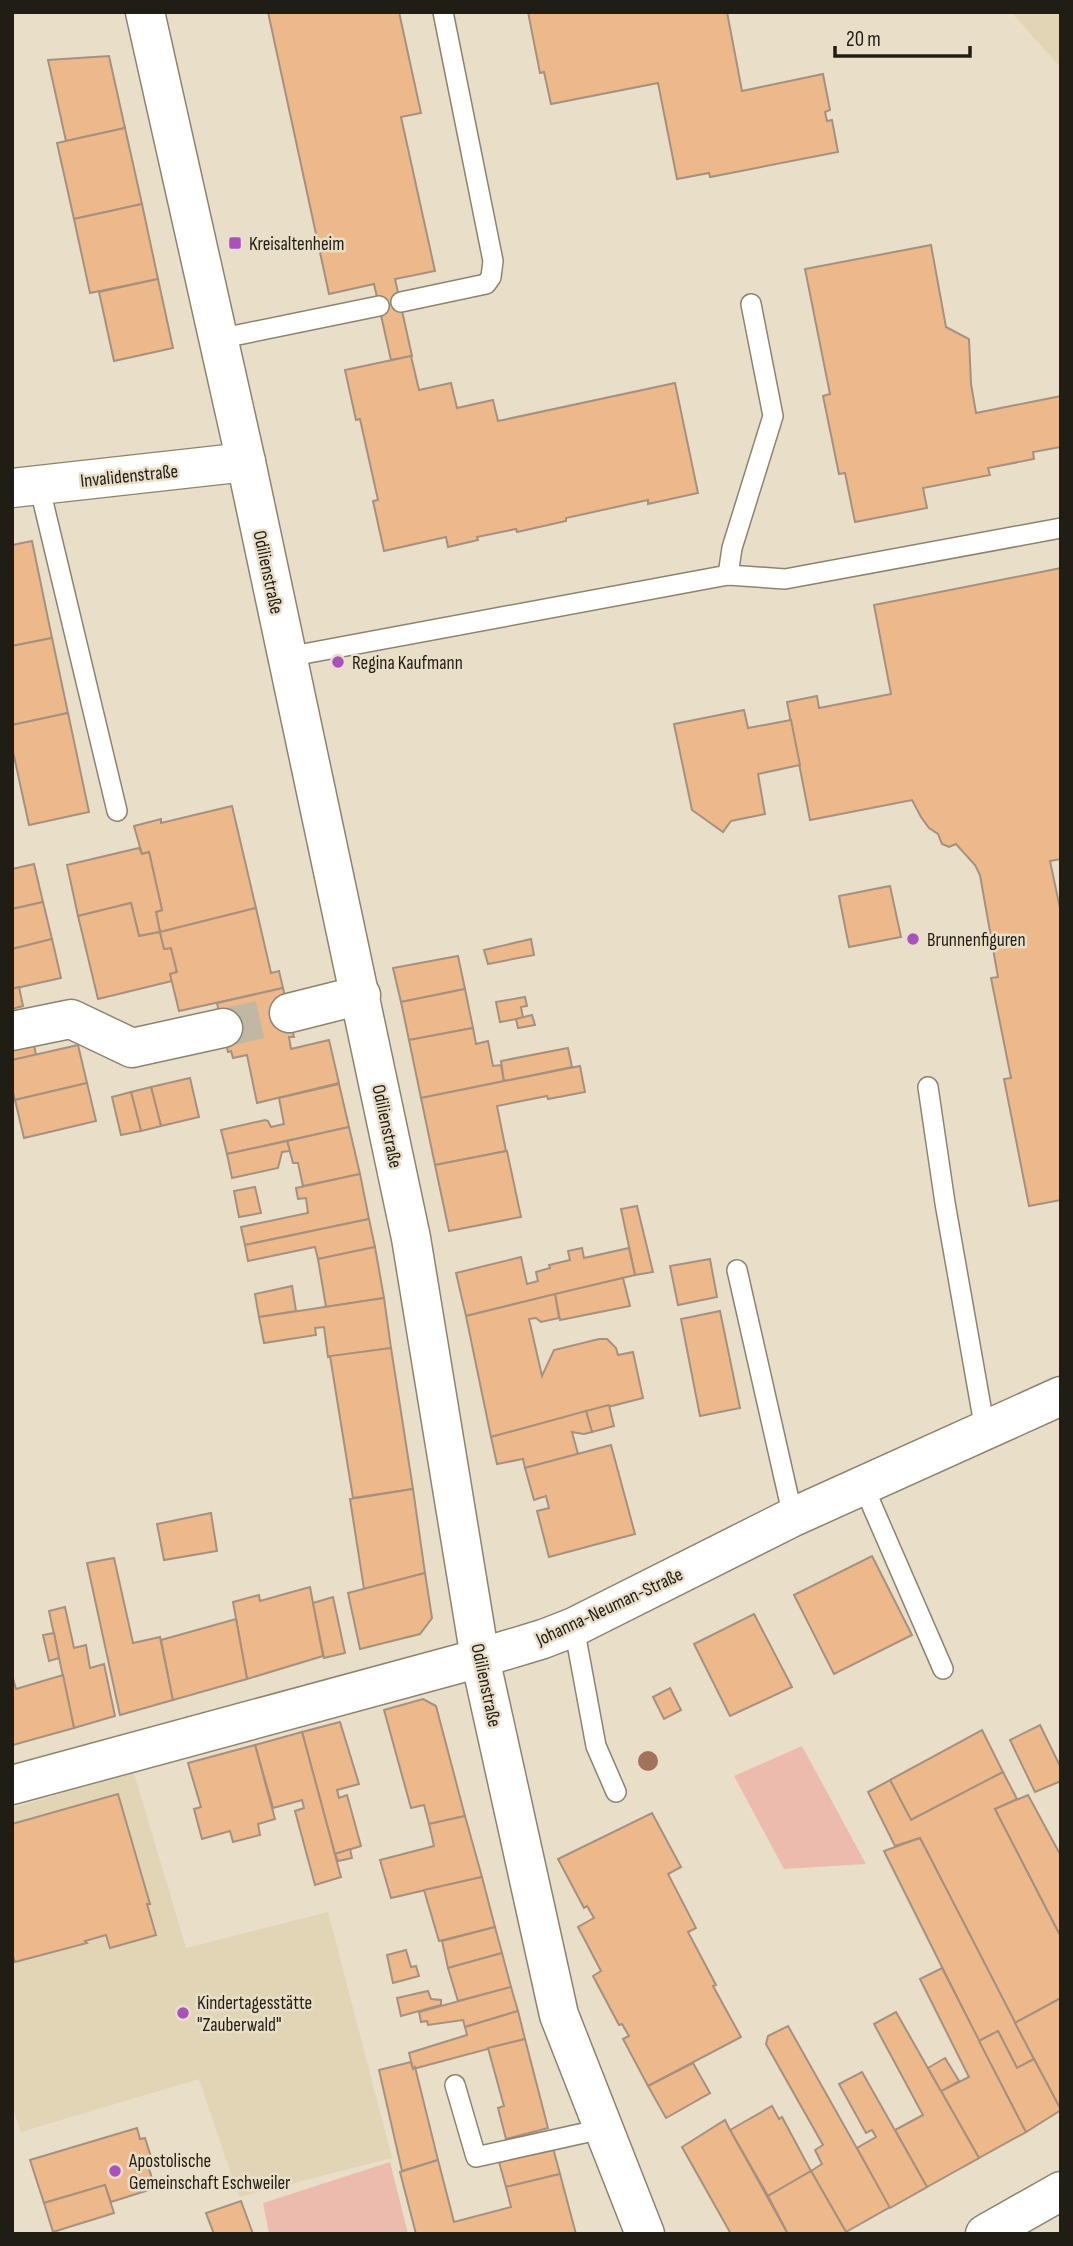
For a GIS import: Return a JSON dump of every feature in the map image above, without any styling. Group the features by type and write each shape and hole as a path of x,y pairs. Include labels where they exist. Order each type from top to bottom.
{"main road":[{"name":"Odilienstraße","path":"145,12 361,995 411,1238 480,1658 559,2015 645,2234"},
{"name":"Invalidenstraße","path":"25,487 246,462"},
{"path":"289,1013 361,995"},
{"path":"12,1031 71,1019 132,1048 223,1028"},
{"name":"Johanna-Neuman-Straße","path":"12,1785 544,1639 574,1627 793,1517 1061,1396"},
{"path":"985,2234 1061,2191"}],"lane":[{"path":"401,302 486,284 491,277 493,261 443,12"},
{"path":"728,575 732,548 773,416 751,304"},
{"path":"218,339 379,306"},
{"path":"25,487 117,811"},
{"path":"287,657 728,575 785,579 1061,527"},
{"path":"928,1087 985,1430"},
{"path":"737,1270 793,1517"},
{"path":"863,1485 943,1669"},
{"path":"574,1627 596,1746 616,1792"},
{"path":"456,2085 476,2157 603,2129"}],"shaded area":[{"path":"1011,12 1061,12 1061,68"},
{"path":"802,1746 866,1864 784,1869 734,1776"},
{"name":"Kindertagesstätte \"Zauberwald\"","path":"134,1773 186,1948 328,1912 392,2158 239,2197 199,2079 21,2132 12,2106 12,1808"},
{"path":"390,2162 408,2234 269,2234 263,2203"}],"building":[{"path":"268,12 399,12 421,113 401,117 435,271 395,279 412,356 391,360 374,284 329,294"},
{"path":"528,12 727,12 742,91 823,74 830,110 825,112 827,121 832,120 838,152 710,177 709,173 677,179 658,83 551,104 544,72 540,73"},
{"path":"109,56 125,128 66,141 48,60"},
{"path":"125,128 142,204 74,219 57,143"},
{"path":"142,204 158,279 90,293 74,219"},
{"path":"931,245 946,327 969,339 971,384 976,413 1061,396 1061,447 1033,452 1034,459 988,468 990,475 923,488 927,508 855,522 845,473 839,474 823,396 830,394 805,269"},
{"path":"158,279 173,348 114,361 99,292"},
{"path":"411,356 419,390 451,383 457,408 493,400 498,421 675,383 698,493 648,504 648,500 517,532 516,529 477,537 478,540 448,547 446,537 384,551 373,501 378,500 360,419 356,420 345,370"},
{"path":"32,541 52,638 12,646 12,545"},
{"path":"1061,568 1061,859 1050,861 1061,913 1061,1200 1029,1206 1004,1079 1011,1078 991,978 998,977 980,875 975,865 956,844 949,847 942,844 938,834 929,828 912,800 810,820 787,702 817,696 819,708 891,694 874,605"},
{"path":"52,638 68,713 12,725 12,646"},
{"path":"744,710 748,728 791,720 800,765 758,774 765,814 731,821 723,832 692,810 674,724"},
{"path":"68,713 89,812 29,825 12,747 12,725"},
{"path":"232,806 256,908 160,932 156,912 162,910 149,852 142,854 134,826 161,819 161,823"},
{"path":"139,848 142,854 149,852 162,910 156,912 160,932 139,936 131,903 78,916 67,865"},
{"path":"34,864 43,902 12,909 12,869"},
{"path":"890,886 901,937 849,947 839,896"},
{"path":"43,902 52,939 12,949 12,909"},
{"path":"131,903 139,936 160,932 164,949 171,948 177,972 170,974 172,981 98,999 78,916"},
{"path":"256,908 271,973 279,971 283,988 179,1011 170,974 177,972 171,948 164,949 160,932"},
{"path":"52,939 61,978 12,989 12,949"},
{"path":"531,939 534,955 488,964 484,950"},
{"path":"458,956 465,989 401,1002 393,968"},
{"path":"19,987 23,1006 12,1009 12,989"},
{"path":"283,988 294,1037 289,1037 291,1049 329,1040 339,1083 257,1103 247,1055 233,1058 231,1051 228,1052 217,1003"},
{"path":"465,989 473,1028 409,1040 401,1002"},
{"path":"525,997 527,1006 521,1007 523,1018 500,1022 496,1002"},
{"path":"532,1015 535,1025 518,1028 516,1019"},
{"path":"473,1028 476,1044 488,1041 493,1066 501,1065 504,1081 421,1098 409,1040"},
{"path":"32,1035 36,1055 12,1060 12,1040"},
{"path":"78,1045 87,1083 15,1100 12,1089 12,1060"},
{"path":"568,1048 572,1067 504,1081 501,1061"},
{"path":"580,1066 585,1092 497,1106 506,1151 435,1165 421,1098"},
{"path":"190,1078 199,1117 161,1126 151,1087"},
{"path":"87,1083 96,1121 24,1138 15,1100"},
{"path":"339,1084 349,1127 227,1154 221,1130 265,1120 271,1127 284,1124 279,1098"},
{"path":"151,1087 161,1126 141,1131 131,1092"},
{"path":"131,1092 141,1131 121,1135 112,1097"},
{"path":"349,1127 360,1174 303,1186 298,1163 293,1163 287,1141"},
{"path":"287,1141 290,1151 282,1152 278,1168 232,1178 227,1154"},
{"path":"507,1151 521,1217 449,1231 435,1165"},
{"path":"360,1174 369,1219 245,1245 241,1227 308,1213 306,1198 298,1199 296,1188"},
{"path":"255,1187 261,1213 239,1217 234,1191"},
{"path":"637,1206 653,1272 635,1275 621,1209"},
{"path":"369,1219 375,1247 318,1259 315,1247 248,1261 245,1245"},
{"path":"375,1247 384,1298 326,1307 318,1259"},
{"path":"582,1248 584,1258 629,1248 635,1275 466,1316 456,1273 521,1257 527,1284 538,1281 536,1272 550,1268 549,1265 570,1260 568,1251"},
{"path":"710,1259 717,1297 678,1305 670,1266"},
{"path":"623,1278 630,1306 560,1320 555,1294"},
{"path":"292,1286 296,1311 259,1317 255,1294"},
{"path":"555,1294 559,1318 541,1322 536,1318 529,1319 542,1376 554,1350 607,1339 616,1348 618,1355 633,1352 643,1398 491,1437 466,1316"},
{"path":"384,1298 391,1348 328,1357 324,1327 315,1328 316,1335 264,1343 259,1317"},
{"path":"720,1311 740,1408 700,1416 681,1319"},
{"path":"391,1348 413,1489 353,1498 330,1356"},
{"path":"609,1405 614,1426 592,1432 586,1411"},
{"path":"586,1411 592,1432 572,1432 578,1454 525,1468 523,1459 497,1464 491,1437"},
{"path":"611,1445 635,1534 549,1557 537,1511 549,1508 546,1496 534,1500 525,1468"},
{"path":"413,1489 425,1573 364,1589 350,1499"},
{"path":"211,1513 217,1551 164,1560 157,1524"},
{"path":"872,1556 912,1635 834,1674 794,1595"},
{"path":"114,1558 133,1643 160,1637 173,1700 120,1715 87,1563"},
{"path":"425,1573 432,1618 420,1634 360,1649 348,1593"},
{"path":"310,1587 323,1656 247,1679 233,1602 259,1595 260,1601"},
{"path":"333,1597 345,1653 324,1658 313,1603"},
{"path":"65,1607 74,1648 86,1645 90,1668 104,1664 115,1716 74,1728 49,1611"},
{"path":"754,1614 792,1687 730,1716 694,1644"},
{"path":"236,1619 247,1679 173,1700 161,1640"},
{"path":"54,1633 59,1658 49,1661 43,1635"},
{"path":"12,1675 16,1689 63,1675 74,1728 13,1745"},
{"path":"670,1688 681,1710 664,1719 653,1697"},
{"path":"423,1699 436,1706 465,1816 429,1824 424,1805 411,1808 384,1710"},
{"path":"340,1722 359,1784 337,1790 339,1798 347,1795 361,1846 335,1854 302,1732"},
{"path":"1040,1725 1061,1768 1061,1781 1035,1792 1010,1740"},
{"path":"982,1730 1003,1772 911,1820 890,1780"},
{"path":"302,1732 341,1877 315,1885 295,1811 304,1808 302,1800 273,1808 255,1745"},
{"path":"255,1745 275,1819 258,1824 260,1835 233,1842 230,1831 202,1839 194,1809 201,1807 188,1763"},
{"path":"1003,1772 1017,1799 995,1809 1061,1937 1061,1998 1015,2023 920,1838 895,1846 868,1792 890,1780 911,1820"},
{"path":"118,1794 150,1904 147,1904 156,1935 110,1948 106,1935 85,1941 87,1943 15,1962 12,1954 12,1824"},
{"path":"1028,1795 1061,1856 1061,1937 995,1809"},
{"path":"652,1813 681,1867 668,1874 696,1928 688,1932 741,2037 648,2086 623,2039 629,2036 622,2024 619,2025 593,1976 601,1971 578,1927 594,1918 587,1906 584,1908 558,1859"},
{"path":"465,1816 482,1877 391,1898 380,1860 434,1846 429,1824"},
{"path":"920,1838 1034,2059 1017,2068 998,2031 979,2041 884,1851"},
{"path":"350,1849 352,1858 338,1861 335,1854"},
{"path":"482,1877 495,1927 439,1941 424,1890"},
{"path":"495,1927 502,1953 448,1968 442,1941"},
{"path":"406,1950 411,1967 416,1966 419,1976 393,1983 387,1955"},
{"path":"502,1953 511,1987 458,2001 448,1968"},
{"path":"942,1968 1026,2132 979,2158 941,2091 969,2077 920,1979"},
{"path":"511,1987 518,2011 465,2027 463,2020 428,2025 427,2021 421,2022 419,2012"},
{"path":"428,1991 431,1999 441,2000 441,2005 401,2016 397,1998"},
{"path":"1061,1998 1061,2110 1015,2023"},
{"path":"518,2011 525,2039 413,2069 409,2053 467,2035 465,2027"},
{"path":"896,2012 979,2158 927,2187 895,2130 923,2115 874,2024"},
{"path":"788,2026 890,2207 846,2232 811,2171 822,2164 815,2150 823,2145 766,2044 768,2036"},
{"path":"998,2031 1017,2068 1034,2059 1061,2110 1026,2132 979,2041"},
{"path":"525,2039 548,2128 506,2139 498,2108 504,2106 488,2048"},
{"path":"945,2058 959,2081 941,2091 928,2068"},
{"path":"411,2062 413,2069 415,2067 438,2160 402,2171 379,2070"},
{"path":"693,2063 710,2093 666,2118 648,2086"},
{"path":"862,2072 927,2187 890,2208 857,2148 876,2137 872,2130 866,2133 839,2084"},
{"path":"772,2106 779,2119 782,2117 811,2171 768,2196 730,2130"},
{"path":"725,2120 788,2234 731,2234 682,2147"},
{"path":"137,2128 140,2139 145,2138 151,2157 146,2159 155,2188 111,2202 105,2185 44,2203 30,2160"},
{"path":"553,2148 560,2174 506,2187 499,2162"},
{"path":"438,2160 454,2222 511,2207 506,2187 560,2174 576,2234 416,2234 400,2172"},
{"path":"811,2171 846,2232 844,2234 788,2234 768,2196"},
{"path":"105,2185 114,2213 53,2232 44,2203"},
{"path":"241,2201 253,2234 214,2234 206,2213"}],"tunnel":[{"path":"223,1028 289,1013"}],"place":[{"name":"Kreisaltenheim","path":"235,243"},
{"name":"Regina Kaufmann","path":"338,662"},
{"name":"Brunnenfiguren","path":"913,939"},
{"name":"Kindertagesstätte \"Zauberwald\"","path":"183,2013"},
{"name":"Apostolische Gemeinschaft Eschweiler","path":"115,2171"}]}
